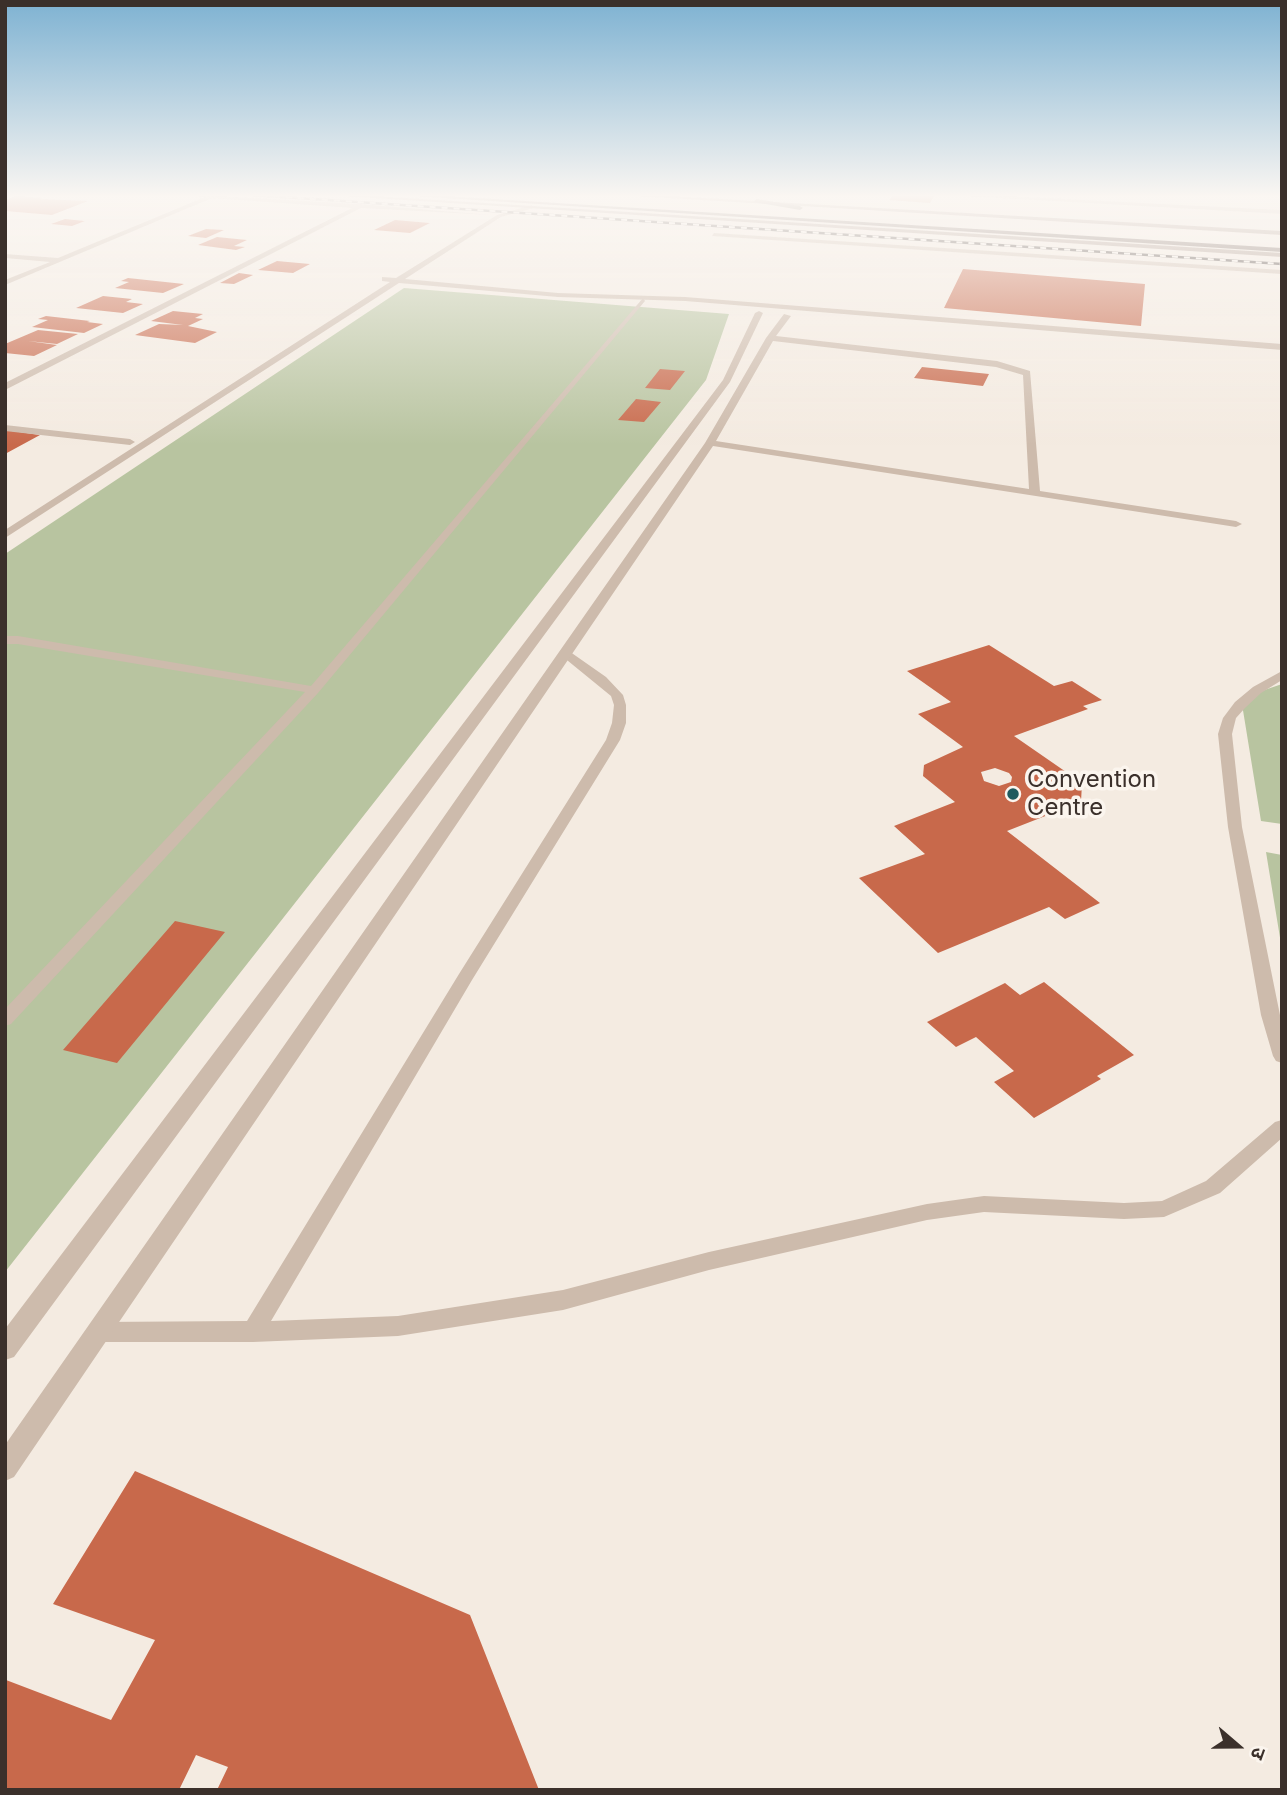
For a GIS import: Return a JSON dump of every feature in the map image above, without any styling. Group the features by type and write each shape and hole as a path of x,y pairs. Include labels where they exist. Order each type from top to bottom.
{"street":[{"path":"5,387 219,278"},
{"path":"5,535 393,278"},
{"path":"5,522 394,278"},
{"path":"390,280 643,300 685,299 1282,347"},
{"path":"660,301 684,306 787,316 1282,356"},
{"path":"5,1349 727,380 759,313"},
{"path":"5,1468 710,443 770,338 787,316"},
{"path":"770,338 997,364 1027,373 1035,492"},
{"path":"710,443 1236,524"}],"lane":[{"path":"5,1020 314,690 643,300"},
{"path":"5,428 130,442"},
{"path":"5,640 314,690"},
{"path":"253,1332 464,978 613,740 619,723 620,705 617,695 566,653"},
{"path":"1282,675 1257,690 1240,705 1230,718 1225,734 1235,827 1270,1015 1282,1056"},
{"path":"99,1332 253,1332 398,1326 563,1300 809,1237 927,1212 973,1206 1054,1206 1124,1211 1164,1209 1213,1187 1282,1127"}],"green space":[{"path":"404,288 729,314 706,380 5,1272 5,554"},
{"path":"1282,684 1282,824 1261,821 1241,698"},
{"path":"1266,852 1282,855 1282,950"}],"building":[{"path":"128,278 184,284 163,293 115,288 129,282 121,281"},
{"path":"230,278 247,278 234,284 220,283"},
{"path":"959,278 1069,278 1145,284 1141,326 944,308"},
{"path":"103,296 132,299 126,302 143,304 123,313 76,308"},
{"path":"173,311 203,314 195,318 203,319 188,326 217,332 195,343 135,335 159,324 183,325 151,321"},
{"path":"46,316 103,324 84,333 32,327 48,320 38,319"},
{"path":"38,330 78,334 57,344 28,341 57,345 34,356 5,353 5,344"},
{"path":"922,367 989,374 983,386 914,378"},
{"path":"660,369 685,371 670,390 645,388"},
{"path":"636,399 661,402 644,422 618,420"},
{"path":"5,430 40,435 5,454"},
{"name":"Convention Centre","path":"989,645 1054,686 1072,681 1102,700 1083,706 1088,709 1014,736 1082,783 1081,802 1007,831 1100,903 1065,919 1049,907 938,953 859,878 925,854 894,826 955,802 923,776 924,765 963,747 918,714 951,702 907,671","holes":["995,768 1009,773 1011,782 999,786 984,781 981,772"]},
{"path":"175,921 225,932 117,1063 63,1050"},
{"path":"1044,982 1134,1055 1097,1076 1101,1079 1034,1118 994,1082 1014,1071 976,1037 956,1047 927,1022 1005,983 1020,995"},
{"path":"135,1471 470,1615 539,1790 217,1790 228,1767 196,1755 179,1790 5,1790 6,1680 111,1720 155,1640 53,1604"}],"place":[{"name":"Convention Centre","path":"1013,794"}]}
